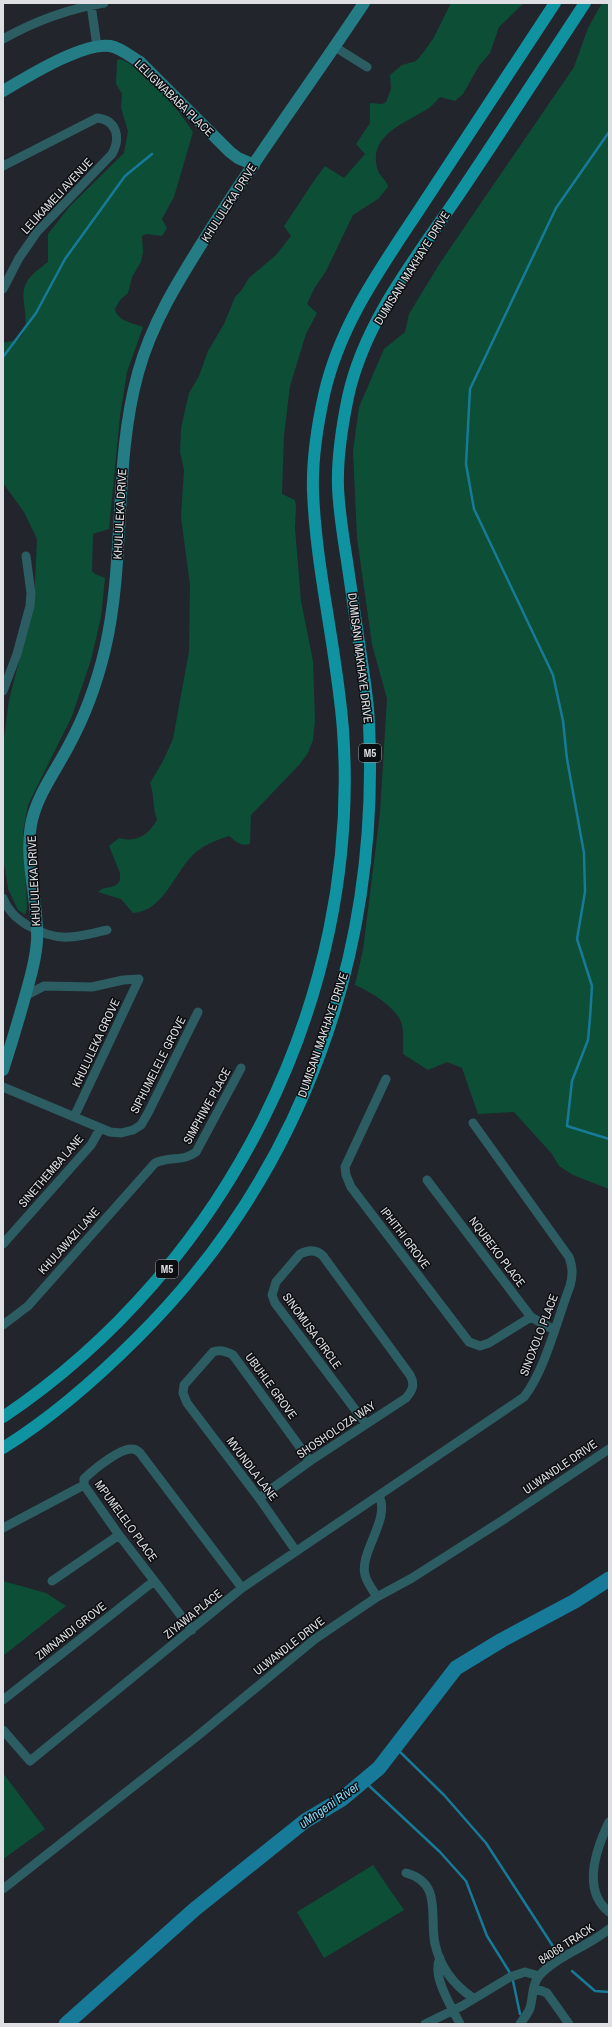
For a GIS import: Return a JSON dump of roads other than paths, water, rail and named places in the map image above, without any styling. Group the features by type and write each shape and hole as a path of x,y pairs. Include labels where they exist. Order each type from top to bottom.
{"main road":[{"name":"DUMISANI MAKHAYE DRIVE","path":"3,1418 24,1403 86,1352 121,1320 172,1263 201,1225 236,1171 261,1125 282,1080 312,996 325,952 337,886 344,813 345,758 341,701 317,544 313,490 314,450 324,394 336,355 360,300 555,3"},
{"name":"DUMISANI MAKHAYE DRIVE","path":"3,1448 52,1412 118,1357 193,1277 220,1242 261,1180 286,1134 306,1088 326,1034 346,970 356,923 367,852 370,803 369,721 366,690 341,525 338,486 342,437 349,392 368,339 388,303 585,3"}],"street":[{"path":"3,39 28,25 59,12 104,3"},
{"name":"KHULULEKA DRIVE","path":"3,1070 8,1039 25,996 34,960 36,930 30,851 32,819 42,796 81,721 96,682 105,649 117,574 126,430 138,372 149,339 167,300 254,165 364,3"},
{"path":"91,5 97,46"},
{"name":"LELIGWABABA PLACE","path":"3,91 81,50 97,46 110,46 123,51 140,62 230,152 238,158 254,165"},
{"path":"335,47 367,67"},
{"name":"LELIKAMELI AVENUE","path":"3,166 91,120 97,118 107,121 113,125 117,138 117,146 112,154 37,232 19,258 3,289"},
{"path":"3,690 17,654 30,606 31,593 26,556"},
{"path":"3,898 6,906 13,914 36,930 60,938 78,937 107,930"},
{"name":"KHULULEKA GROVE","path":"25,996 44,986 67,985 92,987 123,980 139,979 74,1117"},
{"name":"SIPHUMELELE GROVE","path":"3,1087 100,1129 121,1133 141,1125 180,1051 198,1012"},
{"name":"SIMPHIWE PLACE","path":"150,1168 161,1160 184,1159 196,1152 241,1068"},
{"name":"IPHITHI GROVE","path":"386,1078 345,1167 346,1175 351,1187 469,1342 480,1346 489,1343 531,1317"},
{"name":"SINOXOLO PLACE","path":"379,1496 524,1397 538,1374 570,1286 573,1274 569,1257 473,1123"},
{"name":"SINETHEMBA LANE","path":"3,1244 91,1145 100,1129"},
{"name":"KHULAWAZI LANE","path":"3,1325 28,1306 150,1168"},
{"name":"NQUBEKO PLACE","path":"427,1180 531,1317 554,1330"},
{"name":"SINOMUSA CIRCLE","path":"366,1424 275,1302 272,1295 276,1282 300,1254 312,1250 323,1256 410,1374"},
{"name":"UBUHLE GROVE","path":"187,1403 183,1393 186,1382 213,1352 228,1352 233,1355 310,1461"},
{"name":"SHOSHOLOZA WAY","path":"259,1498 310,1461 410,1394 413,1384 410,1374"},
{"name":"MVUNDLA LANE","path":"187,1403 259,1498 296,1551"},
{"name":"MPUMELELO PLACE","path":"192,1630 119,1535 84,1485 84,1479 92,1471 126,1450 133,1449 140,1453 242,1588"},
{"name":"ULWANDLE DRIVE","path":"3,1889 195,1738 292,1657 377,1597 443,1558 609,1449"},
{"path":"3,1528 84,1485"},
{"path":"377,1597 369,1584 364,1570 380,1514 381,1501 379,1496"},
{"name":"ZIYAWA PLACE","path":"3,1730 30,1761 242,1588 379,1496"},
{"path":"52,1581 119,1535"},
{"name":"ZIMNANDI GROVE","path":"3,1700 154,1581"},
{"path":"609,1822 598,1846 593,1869 597,1892 601,1903 609,1912"},
{"path":"406,1873 423,1880 430,1892 435,1943 440,1958 454,1983 473,1998"},
{"name":"84068 TRACK","path":"520,2024 529,2009 534,1988 539,1976 564,1957 597,1939 609,1929"},
{"path":"440,1958 437,1966 439,1980 457,2008 460,2024"},
{"path":"425,2024 519,1973 529,1973 539,1976"},
{"path":"534,1988 548,1993 569,2024"}],"waterway":[{"path":"609,132 556,208 470,389 466,464 474,509 553,675 563,721 567,759 584,853 585,892 577,939 592,986 588,1040 572,1081 567,1126 609,1139"},
{"path":"3,357 36,313 65,259 125,176 152,154"},
{"name":"uMngeni River","path":"66,2024 195,1909 305,1821 342,1799 379,1768 456,1668 502,1640 575,1601 609,1579"},
{"path":"395,1747 444,1795 486,1843 558,1954"},
{"path":"364,1781 440,1852 466,1881 487,1936 512,1976 520,2014"},
{"path":"572,1971 595,1991 609,1992"}]}
